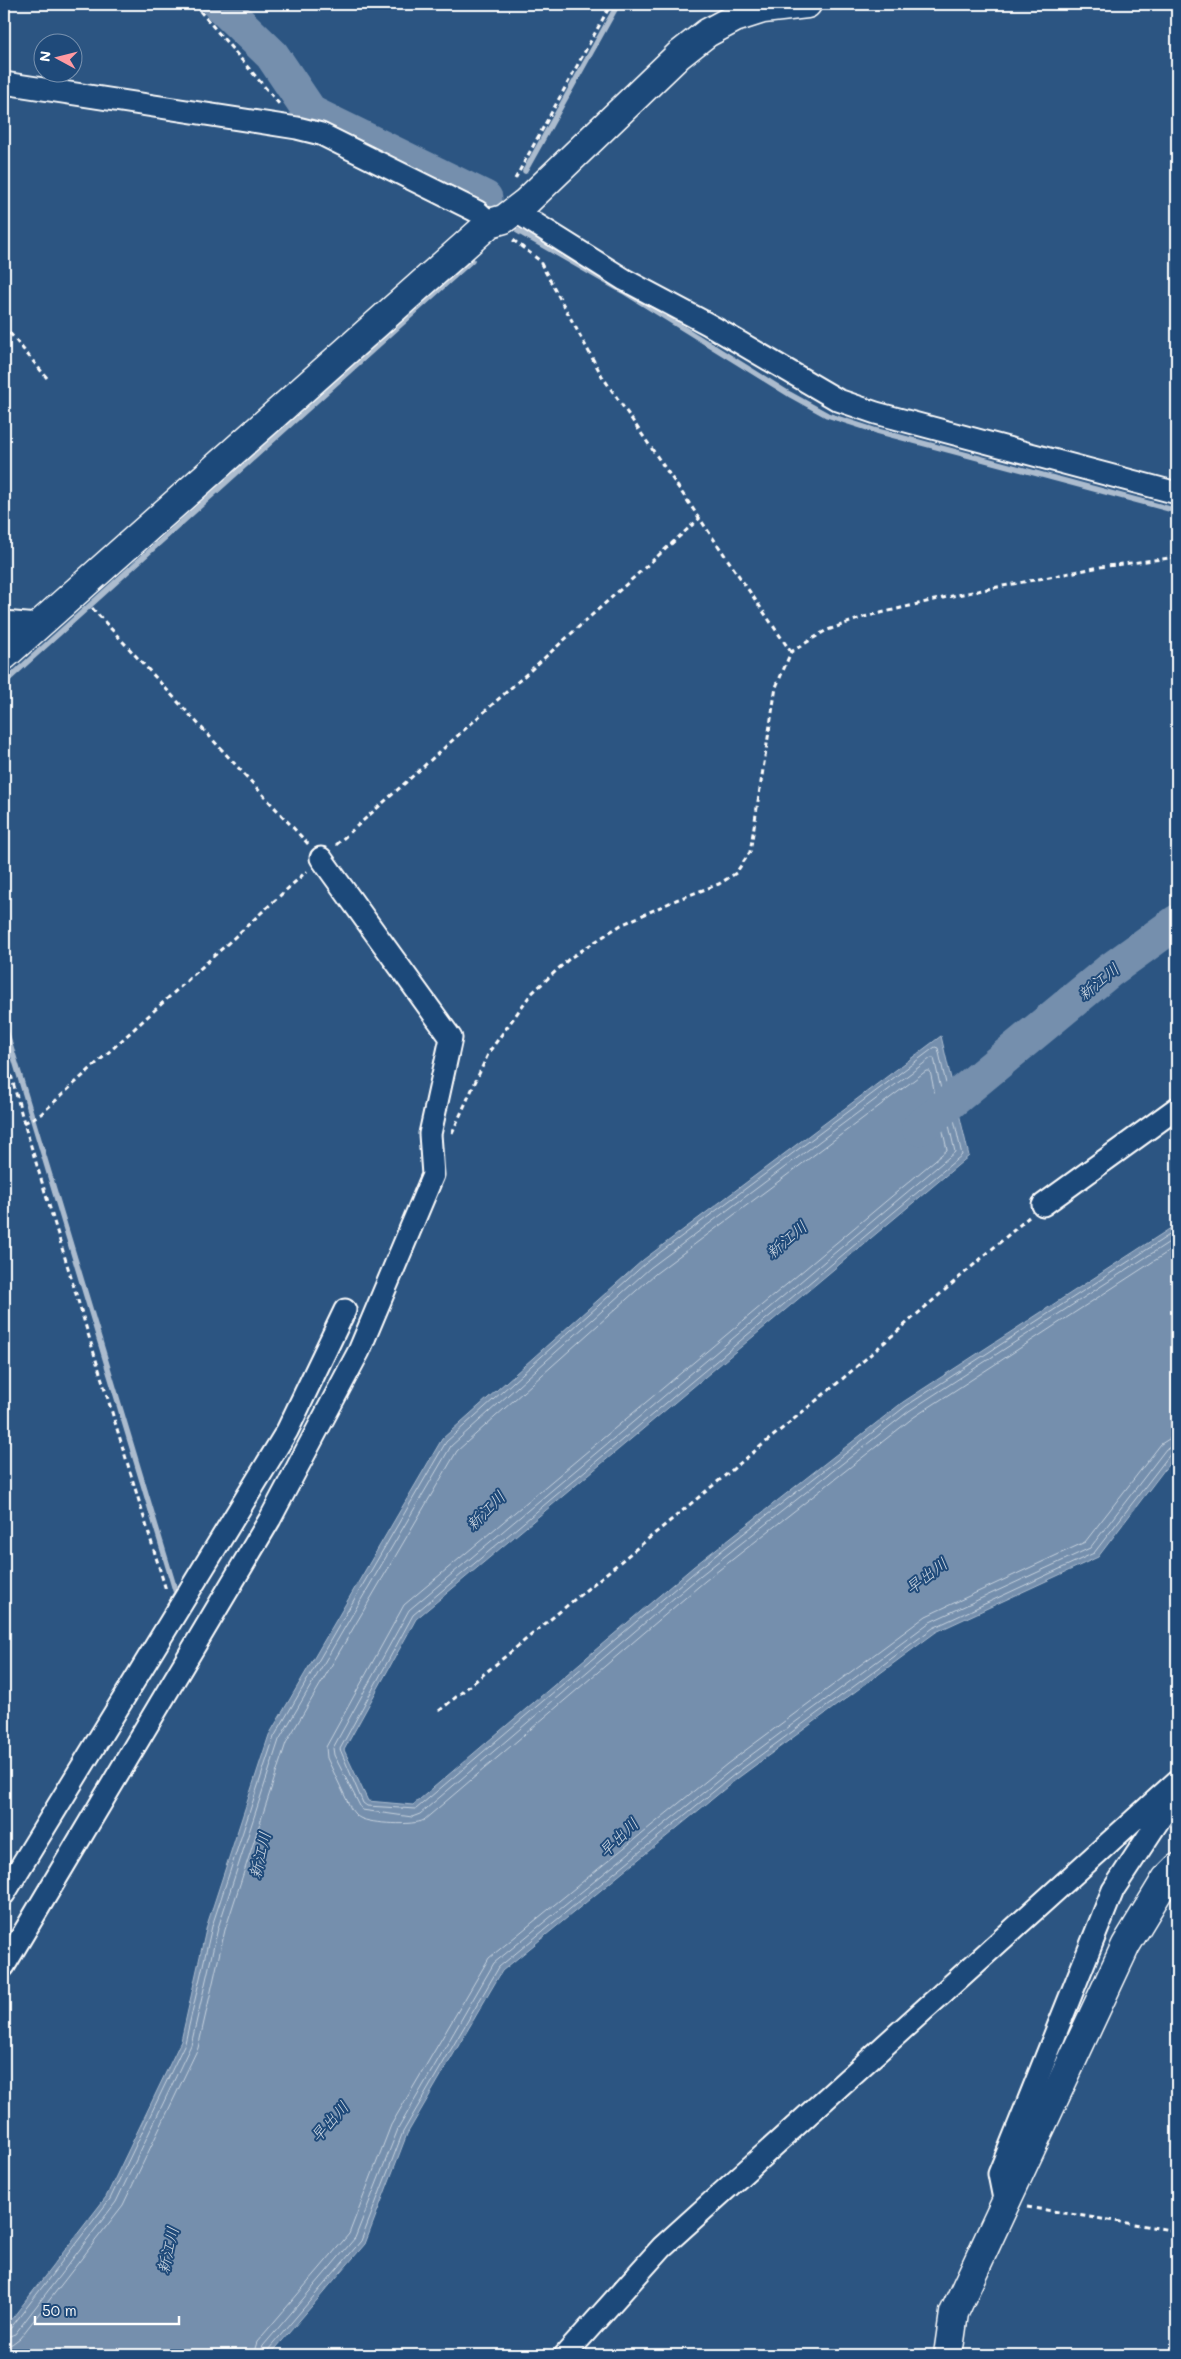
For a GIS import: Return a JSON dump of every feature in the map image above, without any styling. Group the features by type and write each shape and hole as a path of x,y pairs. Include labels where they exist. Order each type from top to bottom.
{"street":[{"path":"4,656 490,223 504,219 521,206 679,55 708,33 735,18 763,9 807,4"},
{"path":"4,83 296,128 321,134 478,212 490,223"},
{"path":"521,206 625,280 708,324 838,400 876,413 1177,493"},
{"path":"4,622 38,625"},
{"path":"4,1966 270,1519 359,1351 433,1175 430,1134 451,1038 322,858"},
{"path":"1043,1205 1177,1108"},
{"path":"4,1894 175,1618 288,1430 345,1310"},
{"path":"565,2355 662,2247 1177,1781"},
{"path":"1005,2204 999,2174 1113,1890 1161,1817 1177,1800"},
{"path":"948,2355 954,2313 1126,1944 1166,1879 1177,1868"}],"path":[{"path":"194,4 282,107 296,128"},
{"path":"521,206 512,184 610,4"},
{"path":"490,223 539,260 602,376 791,652"},
{"path":"4,326 47,378"},
{"path":"24,1123 41,1114 700,518"},
{"path":"449,1140 489,1052 531,994 570,958 621,925 676,900 719,884 736,873 750,852 776,687 791,652 825,631 864,617 947,597 1100,567 1177,557"},
{"path":"76,591 322,858"},
{"path":"4,1049 24,1123 175,1618"},
{"path":"439,1710 840,1381 1043,1205"},
{"path":"1005,2204 1177,2231"}],"water":[{"name":"早出川","path":"941,1036 969,1156 416,1619 344,1750 368,1801 413,1805 693,1567 903,1402 1177,1224 1177,1453 1098,1557 936,1632 738,1778 502,1971 407,2134 365,2244 270,2355 4,2355 4,2329 106,2197 181,2041 207,1925 269,1735 442,1439 643,1260"}],"waterway":[{"path":"219,4 272,55 311,113 485,198"},
{"path":"525,171 618,4"},
{"path":"518,231 623,291 789,394 827,415 877,431 1177,511"},
{"path":"4,683 472,260"},
{"name":"新江川","path":"919,1128 1109,971 1177,922"},
{"path":"4,1024 176,1593 173,1598"},
{"path":"4,1874 11,1862"}]}
